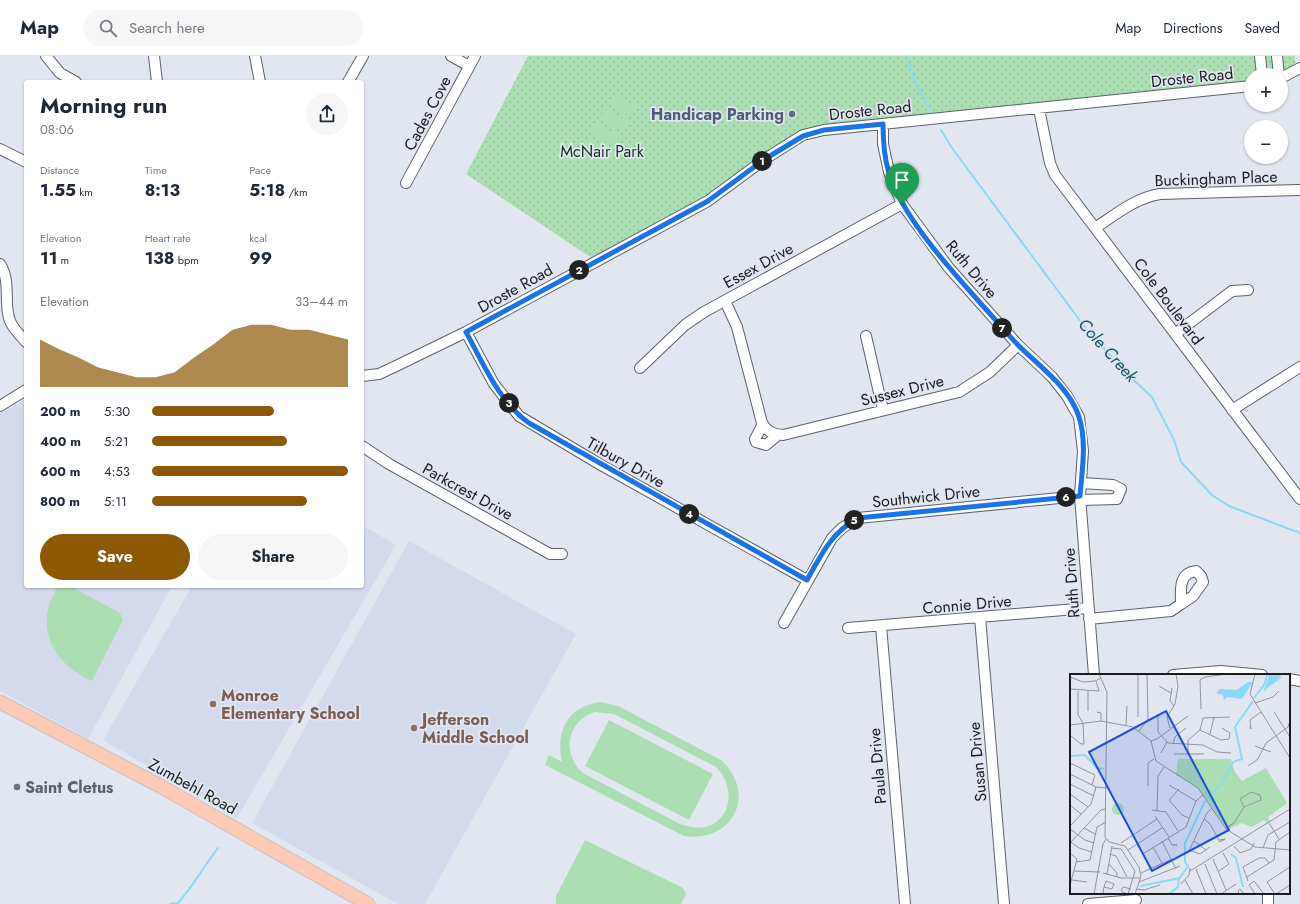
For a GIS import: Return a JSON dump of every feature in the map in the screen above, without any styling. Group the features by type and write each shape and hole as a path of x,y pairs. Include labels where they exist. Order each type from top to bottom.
{"main road":[{"name":"Zumbehl Road","path":"0,702 160,786 368,904"}],"street":[{"path":"46,56 60,73 72,80"},
{"path":"154,56 157,80"},
{"path":"255,56 260,80"},
{"path":"349,80 363,56"},
{"path":"451,56 469,66"},
{"name":"Cades Cove","path":"406,183 475,56"},
{"path":"1260,56 1261,68"},
{"path":"1278,56 1279,68"},
{"path":"1288,74 1300,68"},
{"name":"Droste Road","path":"364,376 379,374 466,332 708,201 765,159 803,136 824,130 1244,87"},
{"name":"Cole Boulevard","path":"1039,109 1052,169 1232,410 1298,493"},
{"name":"Ruth Drive","path":"883,124 883,144 889,172 902,204 949,268 1018,345 1052,376 1067,396 1079,417 1083,450 1081,498 1088,614 1094,674"},
{"path":"0,149 24,161"},
{"name":"Buckingham Place","path":"1095,228 1134,202 1148,196 1160,194 1300,190"},
{"name":"Essex Drive","path":"640,368 685,325 724,301 902,204"},
{"path":"0,264 7,285 8,314 14,327 24,340"},
{"path":"1175,334 1232,291 1248,290"},
{"path":"724,301 737,327 763,424 769,432 778,435"},
{"name":"Tilbury Drive","path":"466,332 494,384 519,416 600,465 807,580"},
{"path":"866,336 883,410"},
{"name":"Sussex Drive","path":"763,424 755,439 756,442 766,446 778,435 959,392 990,372 1018,345"},
{"path":"1232,410 1300,367"},
{"path":"0,406 24,391"},
{"name":"Parkcrest Drive","path":"364,447 389,464 550,554 562,554"},
{"name":"Southwick Drive","path":"784,623 832,538 842,528 858,518 1081,498 1118,499 1121,489 1114,485 1081,483"},
{"name":"Connie Drive","path":"848,628 980,617 1170,611 1181,604"},
{"name":"Susan Drive","path":"980,617 1004,904"},
{"name":"Paula Drive","path":"881,626 905,904"},
{"path":"1185,674 1221,671 1252,674"},
{"path":"1290,679 1300,681"},
{"path":"1088,904 1111,898 1136,900"}],"shaded area":[{"path":"24,400 24,588 171,588 88,739 0,691 0,414"},
{"name":"Monroe Elementary School","path":"364,526 396,545 237,818 103,740 191,588 364,588"},
{"name":"Jefferson Middle School","path":"409,541 576,634 425,904 398,904 252,823"}],"green space":[{"name":"McNair Park","path":"528,56 1295,56 1295,63 1288,69 1244,68 1244,84 803,135 708,201 596,261 466,174"},
{"path":"614,94 636,106 631,117 608,104"},
{"path":"605,109 628,121 622,132 600,119"},
{"path":"597,124 620,136 614,147 591,134"},
{"path":"589,139 612,152 606,162 583,150"},
{"path":"57,588 74,588 120,613 123,620 92,681 66,664 57,654 47,629 47,615"},
{"path":"601,702 618,706 721,760 732,773 738,787 738,801 735,813 727,824 716,832 701,836 684,836 545,765 549,755 562,762 560,740 566,722 580,709 590,704","holes":["595,712 614,714 716,767 726,781 728,789 727,806 724,814 719,820 707,827 699,828 680,824 583,773 576,765 572,757 570,739 573,730 586,716"]},
{"path":"609,720 713,774 689,820 585,766"},
{"path":"585,840 683,888 686,894 681,904 556,904 556,896"}],"waterway":[{"name":"Cole Creek","path":"906,56 917,86 930,109"},
{"name":"Cole Creek","path":"941,130 952,148 1087,330 1127,374 1152,397 1174,440 1181,462 1212,495 1229,506 1300,533"},
{"path":"170,904 178,903 189,890 218,848"}],"place":[{"name":"Handicap Parking","path":"792,114"},
{"name":"Monroe Elementary School","path":"213,704"},
{"name":"Jefferson Middle School","path":"414,728"},
{"name":"Saint Cletus","path":"17,787"}],"route":[{"path":"883,124 883,144 889,172 902,204 949,268 1018,345 1052,376 1067,396 1079,417 1082,434 1083,450 1080,496 858,518 842,528 832,538 807,580 600,465 519,416 494,384 466,332 596,260 708,201 765,159 803,136 824,130 883,124"}]}
